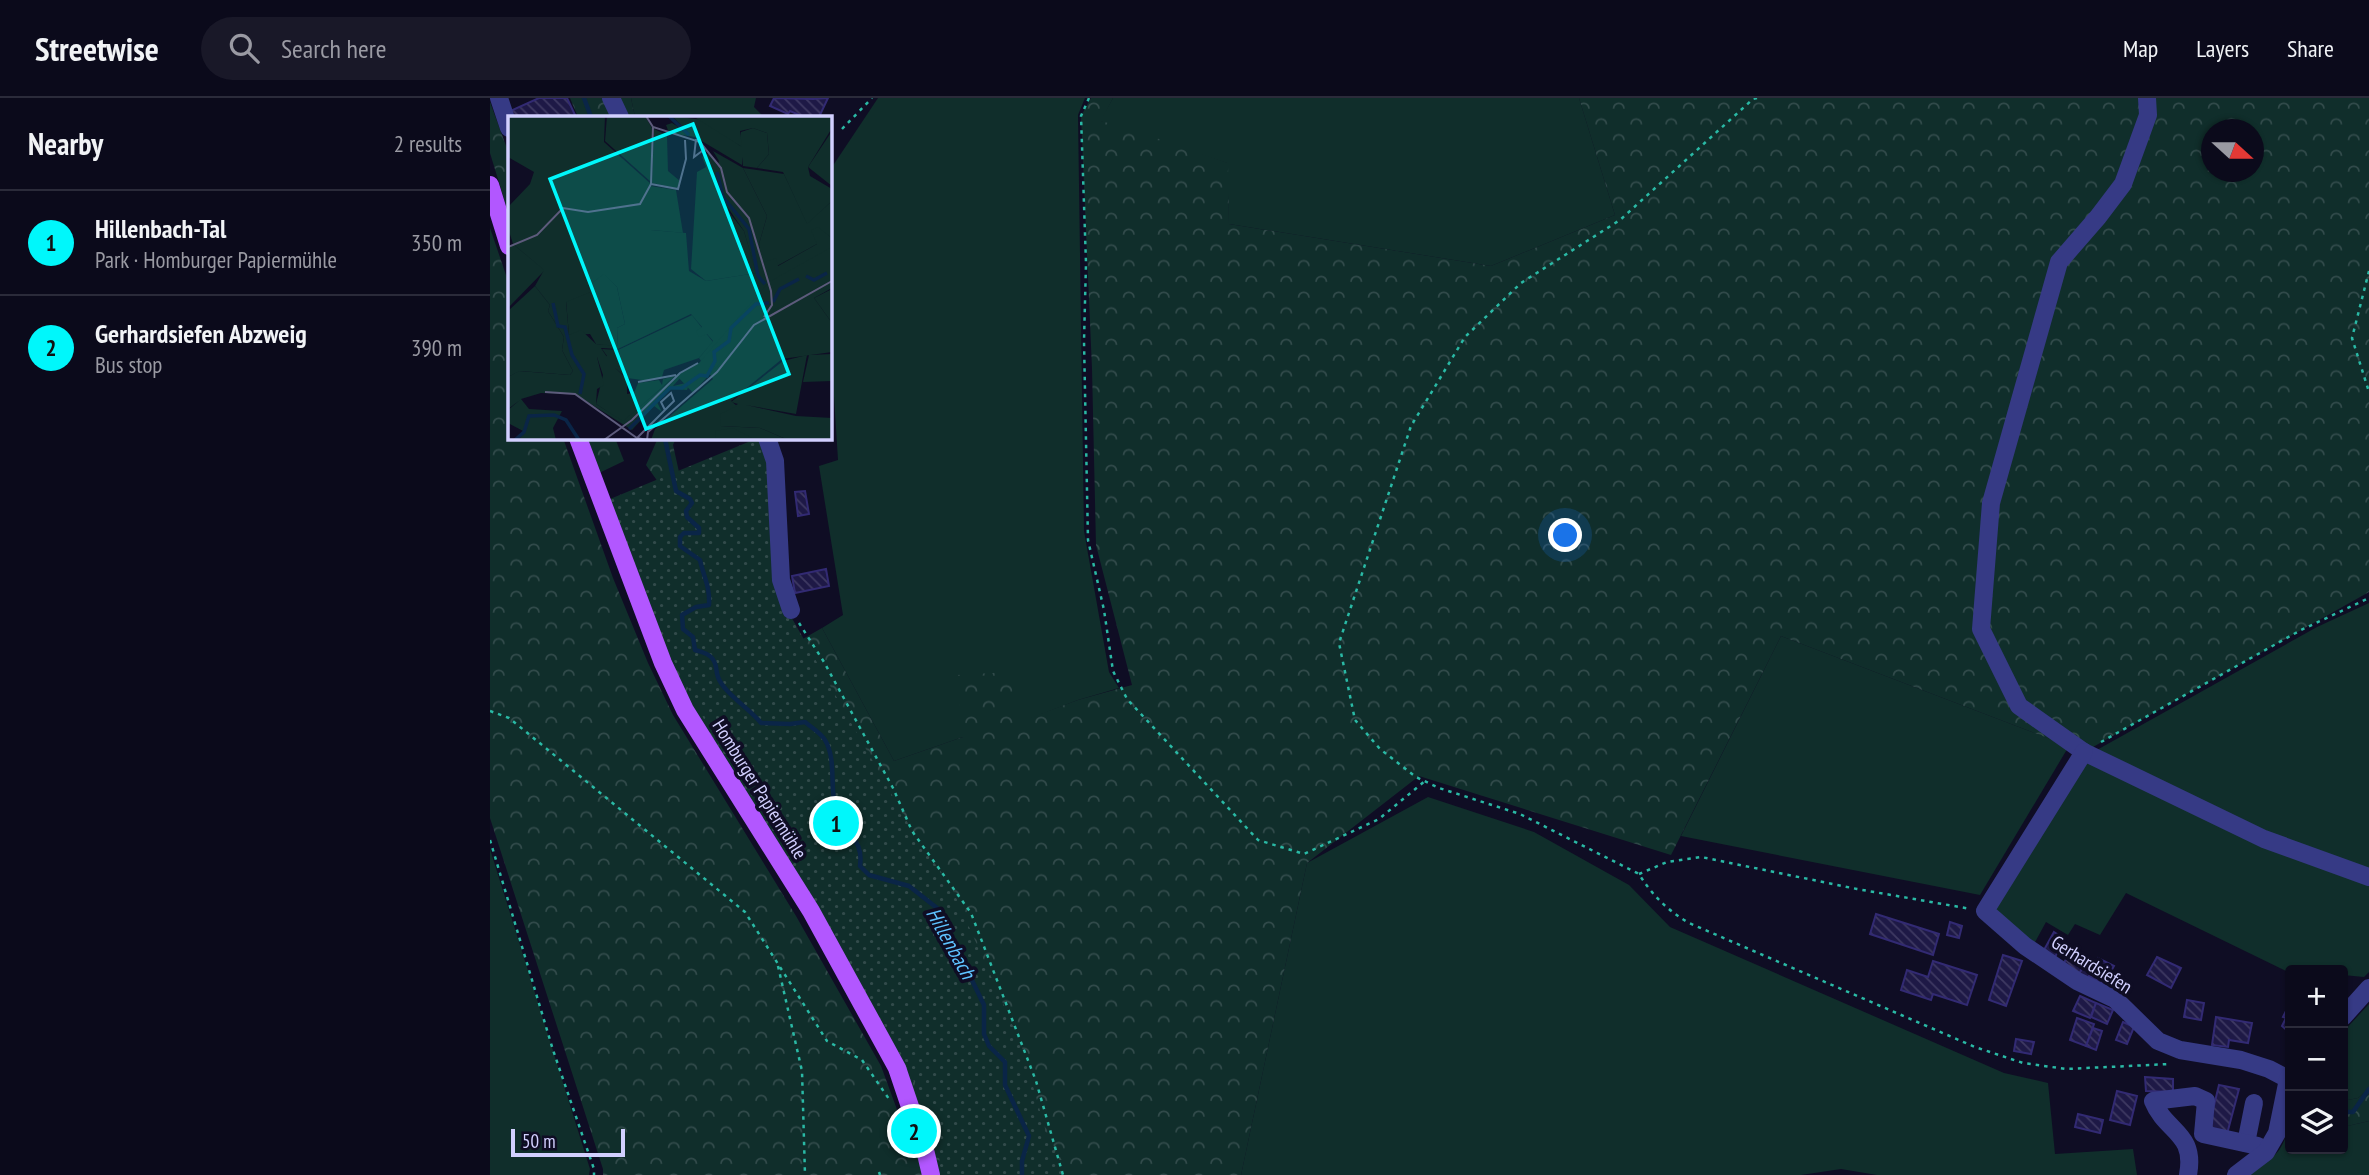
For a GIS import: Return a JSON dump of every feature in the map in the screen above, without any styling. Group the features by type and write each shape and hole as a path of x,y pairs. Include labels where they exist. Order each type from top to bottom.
{"main road":[{"path":"490,185 508,243"},
{"name":"Homburger Papiermühle","path":"578,439 663,663 685,710 811,911 897,1068 931,1175"}],"street":[{"path":"499,98 508,125"},
{"path":"611,98 620,116"},
{"path":"2147,98 2148,115 2123,184 2098,218 2059,262 1991,503 1982,629 2019,706 2084,752 2264,839 2369,877"},
{"path":"767,439 775,461 781,580 791,610"},
{"path":"1985,911 2084,752"},
{"name":"Gerhardsiefen","path":"1985,911 2025,946 2077,981 2115,999 2158,1041 2180,1050 2241,1060 2285,1076"},
{"path":"2348,1011 2369,988"},
{"name":"Gerhardsiefen","path":"2236,1175 2263,1154 2277,1133 2286,1091"},
{"path":"2188,1175 2191,1160 2184,1138 2157,1110 2153,1101 2195,1096 2206,1101 2203,1134 2258,1146 2263,1154"},
{"path":"2246,1143 2254,1103"},
{"path":"926,1154 940,1175"}],"path":[{"path":"842,129 872,98"},
{"path":"1089,98 1081,116 1086,263 1084,341 1088,540 1104,610 1113,671 1127,699 1258,840 1304,854 1379,819 1425,781"},
{"path":"1757,98 1620,220 1521,283 1465,337 1411,426 1339,643 1355,720 1380,749 1416,777 1520,814 1639,874 1649,890 1670,911 1689,923 1975,1047 2023,1063 2066,1069 2170,1065"},
{"path":"2369,271 2351,338 2369,391"},
{"path":"2084,752 2301,630 2369,598"},
{"path":"791,610 824,662 893,788 912,831 971,913 1036,1081 1063,1175"},
{"path":"490,711 509,718 526,731 745,912 827,1041 862,1060 892,1103"},
{"path":"490,840 594,1175"},
{"path":"1639,874 1667,862 1701,857 1857,889 1985,911"},
{"path":"778,963 802,1071 805,1175"}],"green space":[{"path":"570,98 631,98 635,116 578,116"},
{"path":"631,98 756,98 754,107 763,116 635,116"},
{"path":"878,98 1085,98 1078,115 1084,531 1109,672 1119,688 1078,700 1016,724 963,737 894,761 822,628 843,615 819,466 838,460 831,362 831,168"},
{"path":"1091,98 1113,98 1101,121 1228,163 1229,224 1491,266 1615,215 1579,98 2369,98 2369,592 2084,752 1781,636 1671,855 1419,776 1307,863 1241,1175 603,1175 490,818 490,228 508,281 508,439 563,439 613,578 673,715 796,916 881,1066 903,1126 920,1119 691,710 668,662 637,568 801,640 822,628 894,761 963,737 957,675 1010,672 1016,723 1078,700 1132,685 1096,545 1092,368 1081,116"},
{"path":"1113,98 1579,98 1615,215 1491,266 1229,224 1227,163 1100,121"},
{"path":"490,102 508,151 508,212 490,153"},
{"path":"587,439 615,439 624,461 599,473"},
{"path":"658,439 676,439 673,445 687,508 678,510 646,465"},
{"path":"756,439 766,439 789,613 918,841 950,884 1021,1044 1046,1132 1070,1175 941,1175 938,1145 919,1091 889,1033 712,735 650,614 610,499"},
{"path":"2369,603 2369,871 2263,834 2095,751 2317,627"},
{"path":"1781,636 2069,746 1980,895 1681,836"},
{"path":"2087,760 2369,882 2369,972 2364,977 2348,975 2348,965 2285,965 2285,971 2126,893 2100,935 2075,924 2068,935 2046,922 2034,944 1989,909"},
{"path":"1428,797 1534,832 1629,885 1670,927 2004,1073 2048,1083 2055,1154 2133,1149 2137,1175 1877,1175 1841,1169 1801,1175 1241,1175 1307,863"},
{"path":"490,849 590,1169 589,1175 490,1175"},
{"path":"2369,1004 2369,1089 2358,1098 2348,1100 2348,1028"},
{"path":"2369,1089 2369,1121 2348,1126 2348,1100 2358,1098"},
{"path":"2369,1121 2369,1175 2247,1175 2277,1153 2285,1139 2285,1154 2348,1154 2348,1126"}],"building":[{"path":"539,98 567,98 576,116 510,116 508,112"},
{"path":"774,98 828,98 819,116 802,116 790,111 788,114 770,106"},
{"path":"805,491 809,514 798,516 795,492"},
{"path":"826,569 829,586 795,593 792,576"},
{"path":"1876,914 1939,934 1933,955 1870,934"},
{"path":"1950,922 1962,926 1959,938 1947,935"},
{"path":"2054,932 2065,939 2055,957 2044,950"},
{"path":"2072,947 2089,957 2079,974 2063,965"},
{"path":"2003,955 2022,961 2006,1006 1989,1000"},
{"path":"2089,957 2096,961 2098,958 2114,966 2104,984 2079,974"},
{"path":"2157,957 2181,968 2171,988 2147,975"},
{"path":"1933,961 1977,975 1967,1005 1933,994 1931,1000 1901,990 1907,970 1928,977"},
{"path":"2080,996 2096,1003 2090,1018 2073,1011"},
{"path":"2187,1000 2204,1003 2201,1020 2184,1017"},
{"path":"2096,1003 2113,1010 2107,1024 2091,1017"},
{"path":"2216,1017 2252,1023 2248,1043 2229,1040 2228,1047 2212,1045"},
{"path":"2077,1018 2094,1024 2086,1046 2070,1040"},
{"path":"2123,1022 2134,1027 2127,1044 2116,1040"},
{"path":"2093,1028 2102,1031 2096,1050 2086,1046"},
{"path":"2016,1039 2034,1042 2031,1054 2014,1051"},
{"path":"2145,1077 2173,1079 2173,1092 2146,1091"},
{"path":"2219,1085 2239,1089 2227,1134 2208,1130"},
{"path":"2117,1091 2137,1096 2130,1125 2110,1120"},
{"path":"2078,1114 2103,1120 2100,1133 2075,1127"}],"waterway":[{"name":"Hillenbach","path":"584,98 591,116"},
{"name":"Hillenbach","path":"665,439 676,491 690,499 692,503 686,511 687,517 699,528 699,533 684,533 680,537 680,546 700,560 709,592 709,605 696,607 682,615 683,629 693,637 695,650 708,654 716,664 718,677 725,689 761,723 805,722 821,735 831,756 836,809 859,848 860,866 869,875 909,886 937,908 984,1005 984,1034 989,1046 1005,1062 1005,1085 1029,1136 1022,1161 1022,1175"},
{"path":"2348,1112 2353,1112 2369,1089"}],"place":[{"name":"Hillenbach-Tal","path":"836,823"},
{"name":"Gerhardsiefen Abzweig","path":"914,1131"}]}
